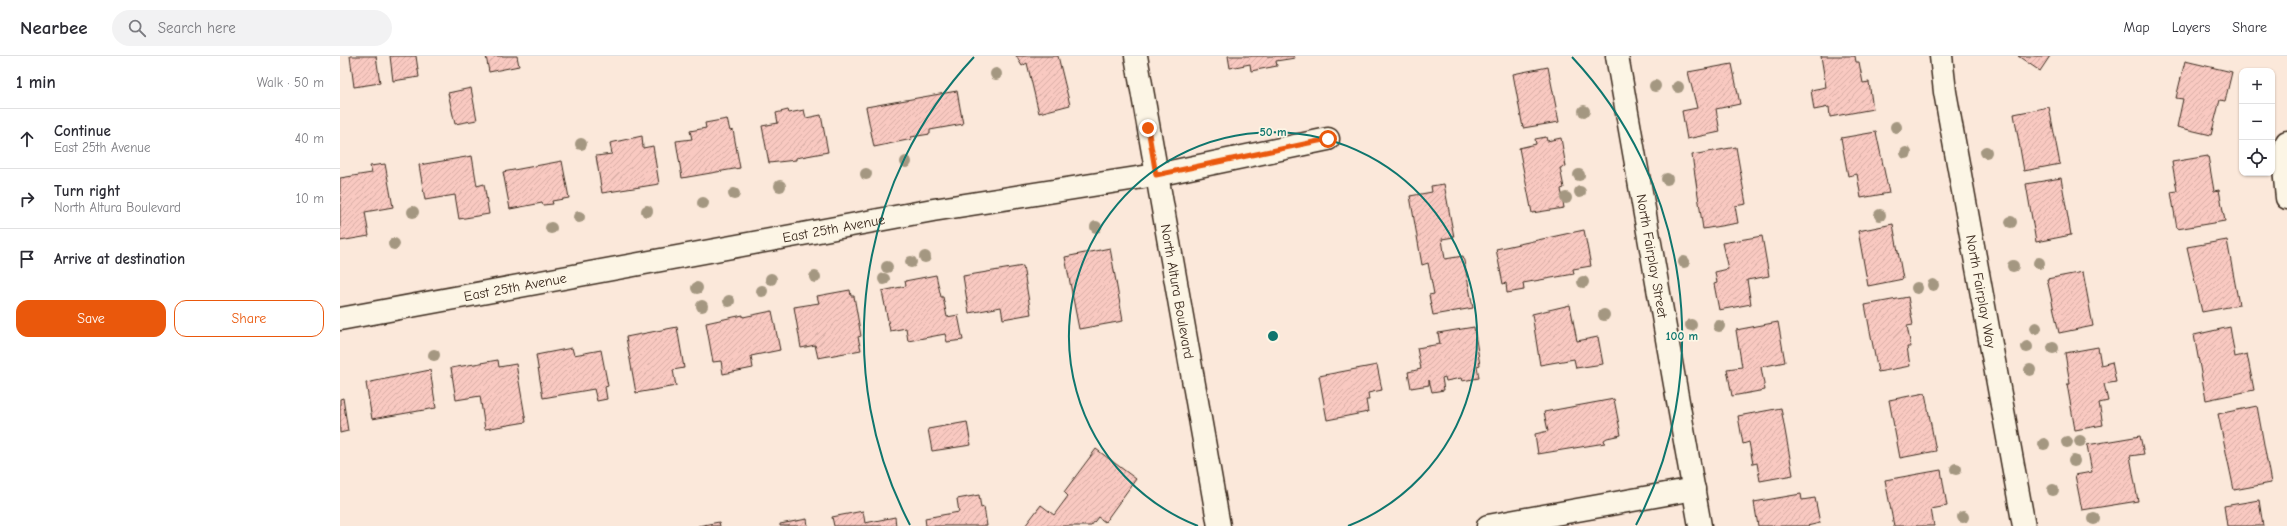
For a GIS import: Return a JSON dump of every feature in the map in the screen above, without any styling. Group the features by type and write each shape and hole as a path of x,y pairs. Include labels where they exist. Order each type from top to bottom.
{"street":[{"name":"North Altura Boulevard","path":"1136,56 1219,526"},
{"name":"North Fairplay Street","path":"1617,56 1700,526"},
{"name":"North Fairplay Way","path":"1941,56 1945,92 2024,526"},
{"name":"East 25th Avenue","path":"340,319 933,210 1156,175 1328,139"},
{"path":"2287,142 2283,159 2287,198"},
{"path":"1488,526 1694,489"}],"building":[{"path":"350,56 376,56 380,83 354,87"},
{"path":"390,56 416,56 419,77 393,81"},
{"path":"486,56 517,56 519,66 489,72"},
{"path":"1016,56 1058,56 1070,105 1039,113 1027,63 1022,66"},
{"path":"1228,56 1294,56 1295,58 1276,61 1277,66 1251,71 1250,64 1230,68"},
{"path":"1821,56 1855,56 1856,62 1859,62 1863,83 1869,82 1873,109 1830,117 1829,107 1814,110 1811,90 1826,87"},
{"path":"2018,56 2050,56 2040,71"},
{"path":"2185,61 2232,72 2225,101 2220,100 2211,135 2177,127 2183,99 2176,98"},
{"path":"1732,64 1740,104 1716,109 1720,132 1687,139 1682,111 1697,108 1688,72"},
{"path":"1548,67 1559,122 1523,128 1513,74"},
{"path":"471,88 477,120 455,124 448,93"},
{"path":"957,91 963,124 930,130 930,134 911,137 912,139 874,147 866,107"},
{"path":"2049,107 2060,164 2024,171 2014,114"},
{"path":"788,110 789,113 804,110 806,118 821,115 828,152 796,158 796,160 769,163 762,126 778,123 776,113"},
{"path":"727,119 730,131 733,130 740,168 682,178 676,141 692,139 690,131 706,128 705,123"},
{"path":"1876,132 1889,193 1861,198 1857,174 1848,176 1841,138"},
{"path":"642,136 643,148 653,146 659,184 602,193 596,156 612,154 610,143"},
{"path":"1546,137 1547,141 1561,138 1566,167 1560,168 1564,188 1561,189 1564,208 1532,213 1519,148 1536,144 1535,139"},
{"path":"1736,147 1746,204 1735,206 1738,223 1703,229 1692,155"},
{"path":"472,156 477,186 484,184 489,214 459,219 455,195 425,200 419,165"},
{"path":"2208,156 2214,191 2219,190 2225,221 2177,229 2171,192 2177,191 2172,162"},
{"path":"562,161 569,198 552,201 553,204 543,205 542,203 510,209 503,172"},
{"path":"385,164 393,207 365,212 369,236 340,241 340,178 372,173 370,166"},
{"path":"2061,178 2071,235 2036,242 2026,184"},
{"path":"1444,184 1454,237 1442,239 1445,259 1463,256 1473,308 1433,315 1429,295 1434,294 1428,263 1422,265 1410,196 1432,192 1431,186"},
{"path":"1893,224 1903,279 1868,286 1858,231"},
{"path":"1584,230 1591,266 1573,269 1574,274 1523,283 1524,290 1507,293 1506,283 1503,284 1496,249"},
{"path":"1762,236 1769,276 1747,280 1751,304 1719,310 1714,284 1717,283 1715,272 1728,269 1722,243"},
{"path":"2227,240 2239,305 2202,312 2187,247"},
{"path":"1110,248 1123,321 1079,329 1065,257"},
{"path":"1023,266 1031,314 1003,319 1001,307 969,313 963,276"},
{"path":"2083,272 2093,326 2059,333 2047,279"},
{"path":"936,275 947,317 958,315 963,340 947,342 945,334 908,341 906,328 890,331 882,291 906,286 905,281"},
{"path":"850,290 851,296 854,296 861,336 858,337 861,350 818,358 815,345 801,348 794,307 819,303 817,296"},
{"path":"1908,297 1913,325 1907,326 1911,347 1907,347 1910,366 1878,372 1865,305"},
{"path":"1570,305 1577,341 1598,337 1603,364 1576,368 1574,359 1540,365 1532,314"},
{"path":"772,311 780,350 751,356 753,368 723,374 721,361 713,362 706,323 743,315 743,317"},
{"path":"1778,322 1785,362 1761,367 1765,390 1732,396 1727,369 1742,367 1736,330"},
{"path":"677,327 684,368 673,370 676,386 636,393 626,337"},
{"path":"1474,327 1480,365 1477,366 1479,378 1462,381 1461,378 1446,381 1445,377 1442,378 1444,390 1432,392 1429,380 1429,385 1411,388 1408,372 1421,369 1417,348 1440,344 1438,333"},
{"path":"2230,327 2235,357 2247,354 2254,390 2206,400 2194,335"},
{"path":"2098,347 2101,365 2112,362 2116,382 2104,384 2108,401 2099,403 2103,425 2075,430 2067,384 2070,384 2065,353"},
{"path":"572,348 574,355 601,350 608,386 605,387 607,399 597,401 594,389 543,398 536,355"},
{"path":"498,360 499,367 516,364 526,422 485,429 480,396 456,400 451,368"},
{"path":"1377,365 1382,390 1368,393 1369,400 1366,400 1368,412 1327,420 1319,376"},
{"path":"430,370 436,408 372,419 366,383"},
{"path":"1925,393 1936,451 1900,458 1889,400"},
{"path":"343,398 348,431 340,433 340,399"},
{"path":"1614,399 1621,435 1607,438 1604,440 1605,443 1538,454 1535,434 1548,431 1544,412"},
{"path":"2257,406 2271,483 2234,490 2218,414"},
{"path":"1781,408 1793,475 1760,481 1757,463 1753,464 1749,442 1743,444 1738,416"},
{"path":"967,422 971,445 932,451 928,429"},
{"path":"2140,436 2144,454 2130,456 2138,501 2082,510 2075,475 2092,472 2087,445"},
{"path":"1096,449 1136,479 1105,522 1098,517 1091,526 1025,526 1041,505 1054,515 1068,496 1064,492"},
{"path":"1941,470 1947,506 1931,509 1934,526 1894,526 1885,480"},
{"path":"1801,494 1802,500 1815,498 1820,523 1807,526 1758,526 1754,502"},
{"path":"979,495 981,508 984,507 987,526 926,526 925,518 959,512 957,499"},
{"path":"2259,500 2263,526 2227,526 2224,506"},
{"path":"863,511 865,523 895,517 896,526 834,526 832,517"},
{"path":"807,519 808,526 780,526 780,524"},
{"path":"719,522 720,526 698,526"}],"route":[{"path":"1148,128 1156,175 1328,139"}]}
